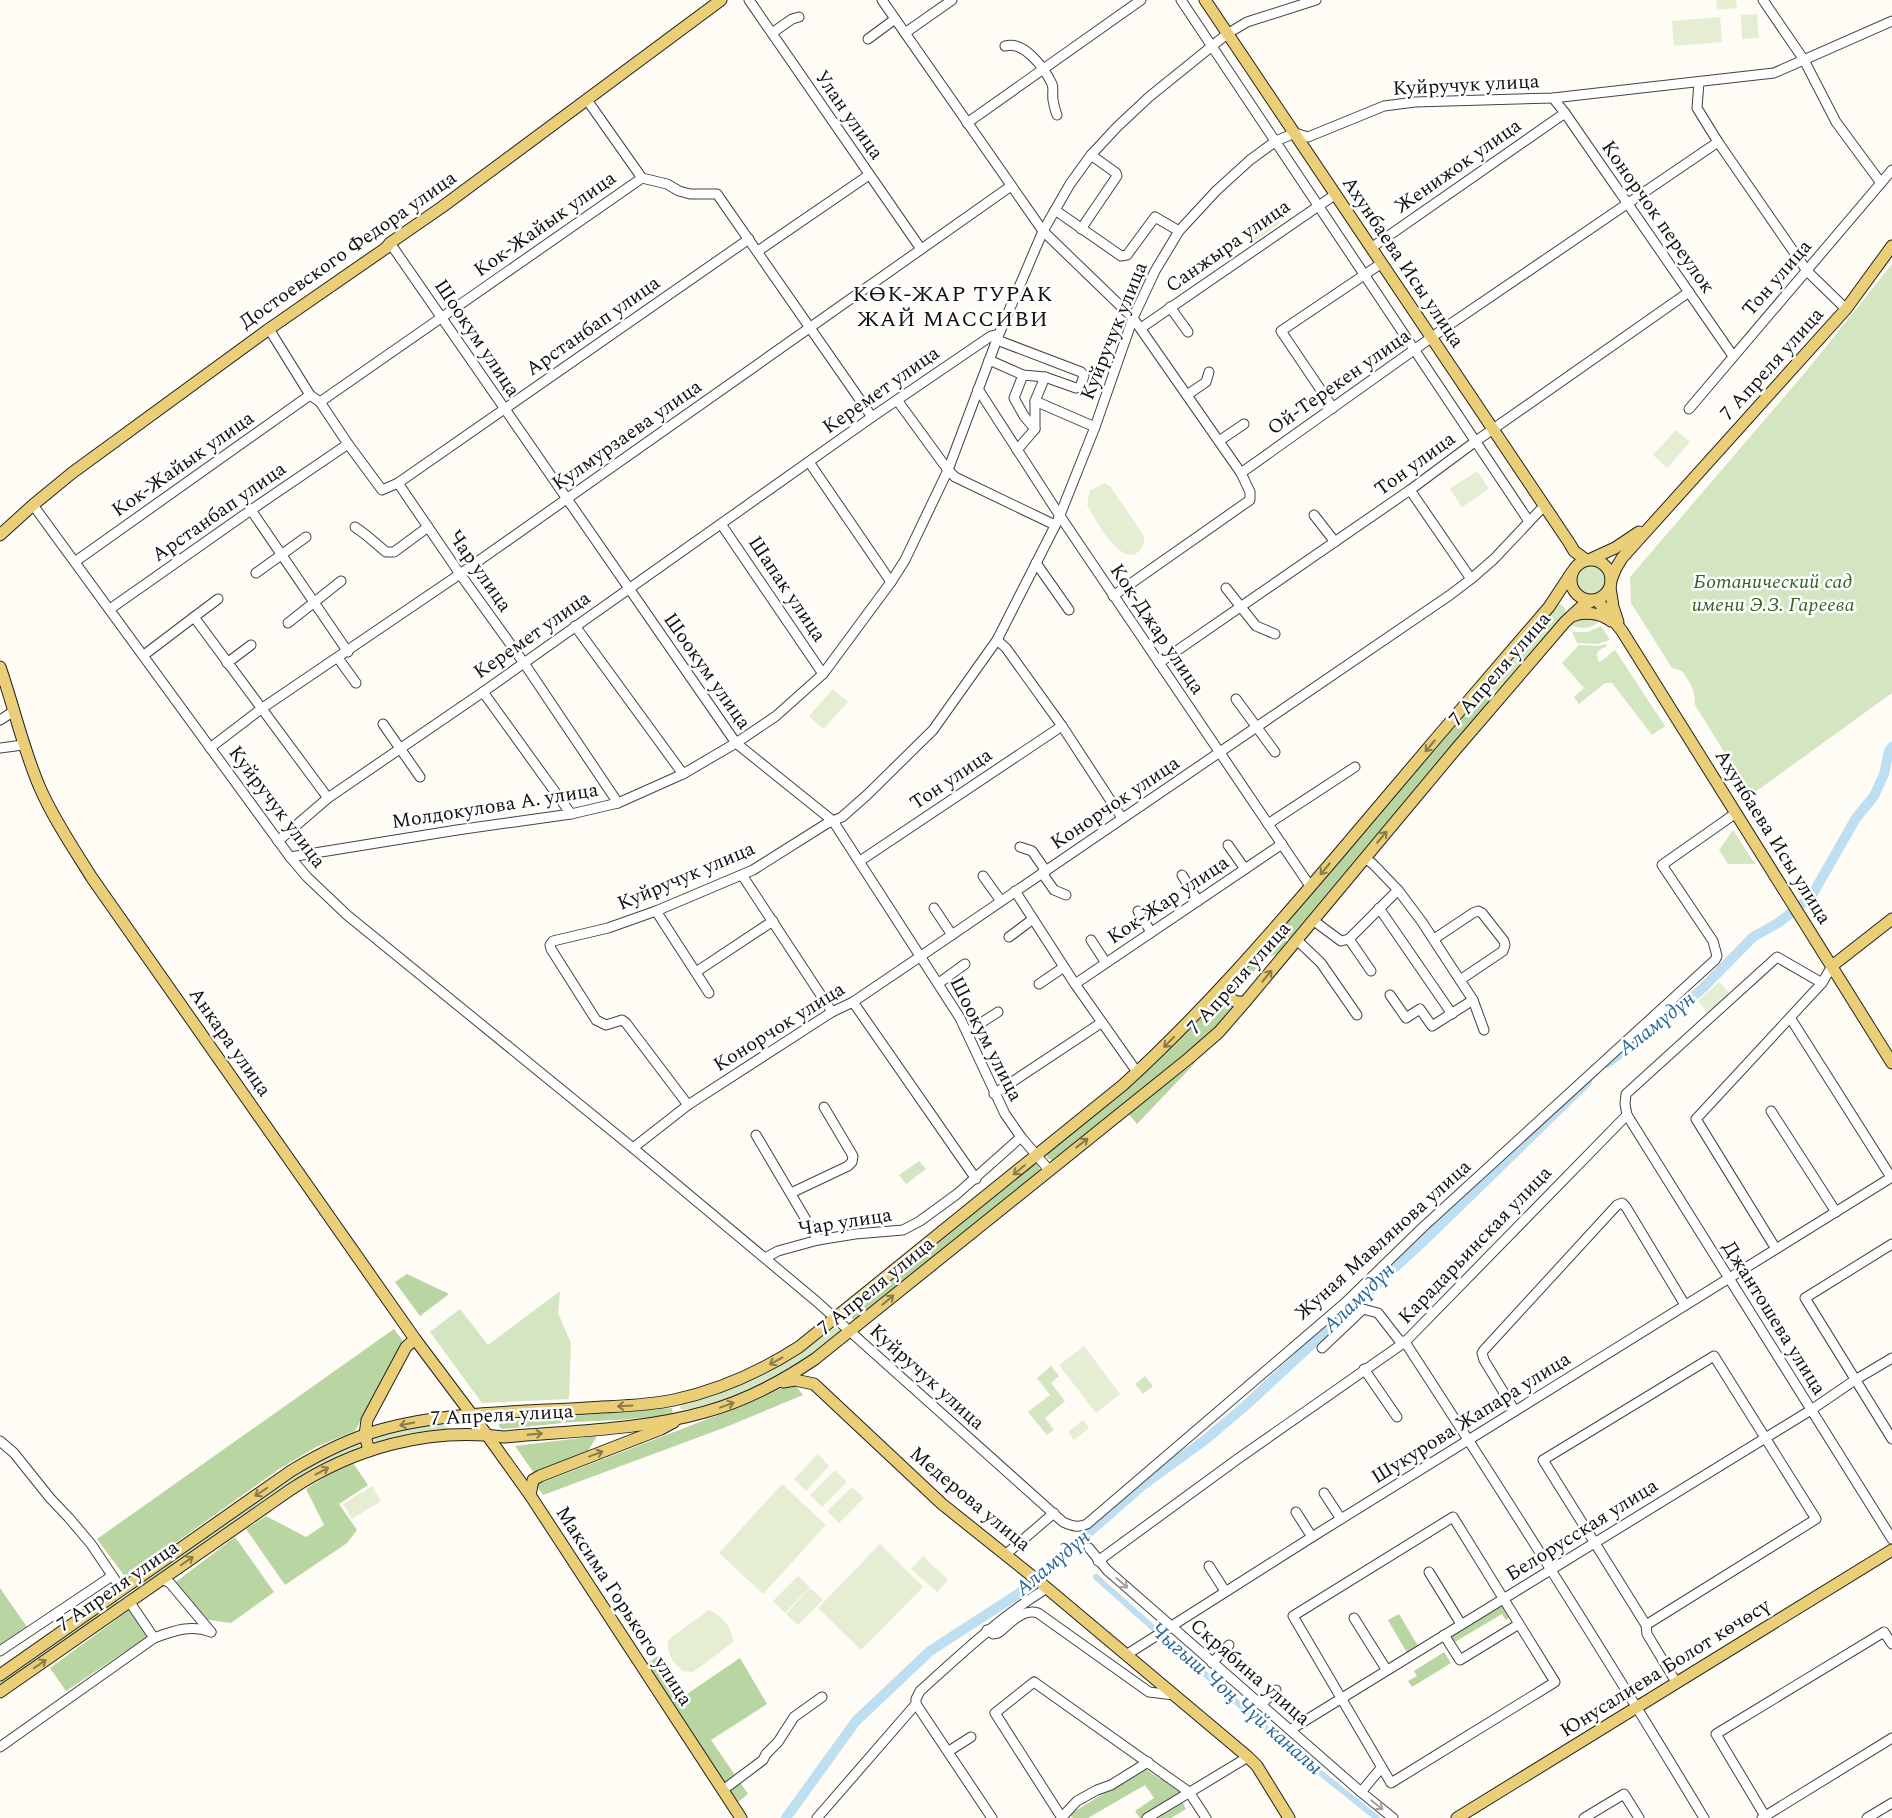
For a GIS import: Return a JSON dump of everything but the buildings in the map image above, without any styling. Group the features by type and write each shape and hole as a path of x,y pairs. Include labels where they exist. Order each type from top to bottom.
{"main road":[{"name":"Достоевского Федора улица","path":"4,532 33,504 72,473 269,329 386,248 390,243 442,207 721,0"},
{"name":"Ахунбаева Исы улица","path":"1205,0 1574,551 1588,560"},
{"name":"7 Апреля улица","path":"1611,584 1622,558 1846,309 1892,246"},
{"name":"7 Апреля улица","path":"1588,560 1615,548 1653,523"},
{"name":"Ахунбаева Исы улица","path":"1570,544 1572,571"},
{"path":"1588,560 1604,565 1608,569 1611,584 1603,596 1594,600 1580,598 1572,590 1570,584 1572,571 1588,560"},
{"name":"7 Апреля улица","path":"0,1675 291,1471 321,1454 365,1435 416,1422 473,1416 639,1405 674,1400 715,1389 747,1377 782,1358 816,1334 1137,1072 1225,984 1482,686 1549,606 1572,571"},
{"name":"Ахунбаева Исы улица","path":"1611,584 1613,607 1622,631"},
{"name":"Ахунбаева Исы улица","path":"1594,600 1622,631 1892,1063"},
{"name":"7 Апреля улица","path":"0,1692 300,1484 328,1467 369,1450 427,1438 487,1435 504,1437 646,1424 680,1418 728,1405 769,1387 815,1359 1219,1032 1569,617 1594,600"},
{"path":"1569,617 1591,613 1609,620 1622,631"},
{"name":"Анкара улица","path":"0,667 23,745 61,830 92,878 415,1339 473,1416"},
{"path":"1482,686 1498,699"},
{"path":"1832,966 1892,919"},
{"path":"1225,984 1225,990 1230,998 1239,1003 1245,1002"},
{"path":"369,1450 365,1435 367,1420 406,1347 415,1339"},
{"path":"769,1387 795,1380 814,1384 810,1369 815,1359"},
{"name":"Медерова улица","path":"814,1384 942,1504 1045,1586 1248,1757 1257,1766 1290,1818"},
{"path":"530,1496 533,1480 540,1476 661,1430 680,1418 674,1400"},
{"name":"Максима Горького улица","path":"473,1416 530,1496 741,1818"},
{"name":"Юнусалиева Болот көчөсү","path":"1457,1818 1892,1550"},
{"path":"122,1590 129,1601"}],"street":[{"name":"Улан улица","path":"749,0 921,249"},
{"path":"882,0 1043,231 1141,328 1241,474 1250,492 1250,500 1114,596"},
{"path":"905,33 952,0"},
{"path":"967,123 1141,0"},
{"path":"1181,0 1528,520"},
{"name":"Молдокулова А. улица","path":"290,857 571,814 618,803 683,774 736,743 776,716 823,674 905,560 948,470 998,337 1043,231 1070,184 1091,156 1149,96 1227,34 1247,22 1316,0"},
{"path":"1762,0 1804,60 1836,122 1881,183"},
{"path":"772,33 792,19 799,17"},
{"path":"868,39 896,19"},
{"name":"Куйручук улица","path":"688,1106 626,1023 622,1020 606,1025 596,1020 551,950 550,945 553,941 608,928 656,911 742,875 842,817 868,795 933,730 997,640 1060,516 1133,318 1155,271 1179,231 1216,191 1250,160 1276,141 1295,133 1308,138 1384,106 1415,102 1553,98 1774,72 1892,21"},
{"path":"1006,46 1010,45 1029,53 1042,70 1051,83 1056,115"},
{"path":"1699,82 1697,108 1718,142 1806,271 1846,309"},
{"name":"Конорчок переулок","path":"1553,98 1733,356"},
{"path":"587,100 642,178 667,184 679,191 690,194 717,194 872,417"},
{"name":"Женижок улица","path":"1372,248 1565,114"},
{"name":"Ой-Терекен улица","path":"1241,474 1414,350 1718,142"},
{"path":"1081,229 1117,176 1116,173 1091,156"},
{"name":"Тон улица","path":"1689,409 1892,170"},
{"path":"758,251 869,175"},
{"name":"Кок-Жайык улица","path":"320,402 642,178"},
{"name":"Кулмурзаева улица","path":"210,748 261,709 348,652 460,574 1011,186"},
{"name":"Санжыра улица","path":"1141,328 1336,194"},
{"path":"1055,210 1121,256 1124,256 1153,219 1158,218 1179,231"},
{"name":"Арстанбап улица","path":"110,609 348,444 382,490 398,483 749,239"},
{"name":"Шоокум улица","path":"390,243 736,743 833,821 960,1018 1005,1114 1021,1137 1049,1170"},
{"path":"1333,408 1281,331 1382,263"},
{"name":"Тон улица","path":"1159,663 1410,490 1476,441 1689,292"},
{"path":"1170,307 1188,332"},
{"path":"269,329 310,395 320,402 348,444"},
{"name":"Керемет улица","path":"278,841 328,798 483,692 872,417 991,336 998,337"},
{"path":"989,360 1023,375 1044,377 1076,388 1080,387 1084,376 1081,372 998,337"},
{"path":"1187,395 1206,382 1209,372"},
{"path":"1023,375 1014,392 1014,398 1024,416 1035,429"},
{"path":"1017,450 1035,429 1035,401 1044,377"},
{"name":"Кок-Джар улица","path":"978,389 1060,516 1310,886"},
{"name":"Кок-Жайык улица","path":"76,561 310,395"},
{"path":"898,400 948,470 956,476 1055,525"},
{"path":"1035,401 1094,427"},
{"path":"1219,442 1244,424"},
{"path":"809,462 891,582"},
{"name":"Чар улица","path":"398,483 524,663 618,803"},
{"path":"1410,490 1471,579"},
{"name":"Куйручук улица","path":"33,504 290,857 347,915 765,1258 850,1331 1050,1516 1072,1527"},
{"name":"Конорчок улица","path":"633,1148 688,1106 832,1012 853,1002 1220,753 1471,579 1494,559 1528,520 1544,506"},
{"path":"251,510 348,652"},
{"path":"1314,515 1335,542"},
{"name":"Шапак улица","path":"721,524 823,674"},
{"path":"355,527 386,552 394,552 428,527"},
{"path":"256,573 306,537"},
{"path":"1036,563 1069,610"},
{"path":"288,623 341,581"},
{"path":"1226,588 1256,626 1275,634"},
{"path":"144,655 218,599"},
{"path":"194,617 328,798"},
{"path":"575,626 683,774"},
{"path":"997,640 1006,648 1062,726 1122,818"},
{"path":"227,662 252,646"},
{"path":"338,658 356,683"},
{"path":"483,692 571,814"},
{"path":"1236,699 1275,752"},
{"path":"0,720 14,711"},
{"path":"383,724 420,777"},
{"name":"Тон улица","path":"860,861 1062,726"},
{"path":"0,748 23,745"},
{"path":"1268,824 1354,767"},
{"name":"Жуная Мавлянова улица","path":"1072,1527 1081,1526 1092,1520 1345,1302 1422,1228 1715,960 1717,956 1713,941 1662,865 1736,813"},
{"name":"Кок-Жар улица","path":"1074,984 1282,844"},
{"path":"1228,845 1245,869"},
{"path":"1020,847 1032,851 1054,890 1066,895"},
{"path":"1365,858 1398,890 1434,939 1473,1000 1484,1030"},
{"path":"742,875 832,1012"},
{"path":"1182,875 1198,901"},
{"path":"983,876 1002,901"},
{"path":"1314,921 1341,941 1349,939 1398,890"},
{"path":"1015,891 1074,984 1137,1072"},
{"path":"934,908 952,935"},
{"path":"1379,908 1452,1014"},
{"path":"656,911 709,993"},
{"path":"1138,911 1152,932"},
{"path":"1434,939 1478,911 1482,913 1504,941 1503,951 1460,980"},
{"path":"1009,937 1033,919"},
{"path":"696,972 773,921"},
{"path":"1349,939 1370,971"},
{"path":"1091,940 1106,963"},
{"path":"1298,940 1321,963 1358,1015"},
{"path":"1627,1115 1626,1094 1777,957 1822,983"},
{"path":"939,983 965,964"},
{"path":"1776,1249 1696,1119 1791,1019 1822,983 1832,966"},
{"path":"1039,984 1064,968"},
{"path":"1390,995 1406,1018 1420,1009 1432,1026 1473,1000"},
{"path":"853,1002 976,1180"},
{"path":"966,1032 998,1012"},
{"path":"1791,1019 1892,1177"},
{"path":"994,1094 1101,1023"},
{"path":"791,1193 848,1166 852,1162 853,1156 824,1107"},
{"path":"1771,1111 1836,1212"},
{"name":"Джантошева улица","path":"1627,1115 1892,1539"},
{"name":"Карадарьинская улица","path":"1098,1561 1364,1369 1405,1342 1627,1115"},
{"path":"756,1135 818,1240"},
{"name":"Чар улица","path":"765,1258 778,1251 818,1240 855,1234 903,1230 920,1221 976,1180 1021,1137"},
{"name":"Шукурова Жапара улица","path":"1126,1655 1312,1537 1892,1177"},
{"path":"1516,1411 1484,1360 1482,1353 1618,1205 1622,1203 1626,1207 1686,1305"},
{"path":"1892,1244 1805,1298 1892,1439"},
{"path":"1322,1348 1363,1310 1378,1313 1399,1340 1405,1342 1637,1707 1704,1818"},
{"path":"1646,1625 1816,1519 1714,1356 1543,1460 1646,1625 1647,1634 1676,1682"},
{"name":"Белорусская улица","path":"1290,1730 1341,1697 1551,1571 1892,1358"},
{"path":"1364,1369 1397,1417"},
{"path":"0,1441 14,1453 50,1498 69,1518 122,1590"},
{"path":"1324,1493 1341,1519"},
{"path":"1296,1512 1312,1537"},
{"path":"1005,1555 1050,1516"},
{"path":"1452,1517 1520,1624 1555,1682 1390,1783 1293,1616 1452,1517"},
{"name":"Скрябина улица","path":"1089,1548 1098,1561 1171,1626 1393,1818"},
{"path":"1209,1566 1225,1592"},
{"path":"1429,1572 1461,1624"},
{"path":"0,1651 112,1576"},
{"path":"0,1747 154,1638 174,1630 189,1628 204,1629 211,1632 170,1583 161,1579"},
{"path":"818,1818 916,1704 920,1691 987,1630 1045,1586"},
{"path":"129,1601 154,1638"},
{"path":"987,1630 994,1634 998,1633 1025,1612 1038,1612 1149,1692 1174,1695"},
{"path":"1354,1618 1386,1670"},
{"path":"1444,1635 1460,1660 1520,1624"},
{"path":"1892,1644 1884,1632 1716,1734 1764,1817 1892,1738"},
{"path":"1212,1662 1229,1645"},
{"path":"1148,1762 1111,1785 1096,1790 1082,1798 1062,1817 995,1714 1034,1682 1148,1762 1189,1792 1206,1818"},
{"path":"1261,1705 1276,1690"},
{"path":"723,1790 763,1760 766,1754 778,1742 794,1717 822,1698"},
{"path":"916,1704 992,1818"},
{"path":"949,1751 971,1737"},
{"path":"1147,1818 1248,1757"},
{"path":"1361,1792 1381,1768"},
{"path":"1584,1818 1624,1794 1639,1818"},
{"path":"1868,1818 1892,1803"}],"green space":[{"path":"1716,0 1736,0 1737,8 1717,10"},
{"path":"1757,14 1759,38 1742,39 1741,15"},
{"path":"1720,17 1722,42 1674,46 1672,21"},
{"path":"1272,211 1280,223 1256,240 1247,228"},
{"name":"Ботанический сад имени Э.З. Гареева","path":"1892,264 1892,693 1751,795 1695,705 1693,690 1688,680 1682,671 1672,668 1631,603 1630,577 1809,368"},
{"path":"1676,430 1690,442 1667,468 1653,455"},
{"path":"1477,471 1489,489 1462,507 1450,489"},
{"path":"1105,483 1110,486 1144,536 1143,545 1137,553 1130,555 1115,547 1087,505 1090,490"},
{"path":"1591,565 1602,569 1606,580 1602,591 1591,595 1580,591 1576,580 1580,569"},
{"path":"1560,604 1566,610 1565,615 1501,689 1493,691 1489,684 1554,607"},
{"path":"1591,618 1602,619 1587,627 1571,625 1575,621"},
{"path":"1601,626 1610,640 1598,644 1577,643 1572,632 1588,632"},
{"path":"1607,644 1606,647 1597,653 1598,661 1600,662 1615,650 1665,726 1652,735 1612,683 1605,683 1579,704 1574,697 1584,688 1562,663 1579,645 1598,646"},
{"path":"833,689 848,702 823,729 809,716"},
{"path":"1484,693 1491,699 1489,703 1280,953 1265,958 1237,991 1233,993 1229,987 1478,697"},
{"path":"1733,830 1755,864 1728,864 1719,850"},
{"path":"1719,982 1731,995 1709,1014 1698,1001"},
{"path":"1221,996 1227,997 1233,1009 1208,1037 1117,1111 1052,1160 1047,1158 1048,1151"},
{"path":"1197,1061 1137,1124 1128,1113"},
{"path":"919,1161 926,1169 906,1184 899,1175"},
{"path":"1034,1164 1038,1165 1040,1170 1038,1173 856,1319 853,1319 851,1316 853,1309"},
{"path":"407,1274 449,1294 420,1316 395,1282"},
{"path":"560,1291 558,1313 571,1343 569,1399 482,1403 430,1332 460,1309 488,1345"},
{"path":"836,1326 842,1332 808,1358 768,1382 724,1400 683,1410 680,1408 681,1404 740,1385 764,1375 802,1352"},
{"path":"394,1329 403,1341 355,1431 316,1447 279,1469 126,1578 97,1539"},
{"path":"1084,1346 1120,1394 1096,1413 1059,1365"},
{"path":"1051,1366 1059,1376 1051,1383 1065,1401 1045,1418 1054,1430 1047,1435 1028,1412 1050,1395 1037,1378"},
{"path":"1145,1376 1153,1386 1143,1394 1135,1384"},
{"path":"794,1383 803,1395 726,1427 543,1495 536,1485 726,1412"},
{"path":"672,1408 673,1415 502,1429 499,1426 499,1422"},
{"path":"1083,1420 1089,1428 1074,1440 1068,1432"},
{"path":"446,1424 448,1426 446,1429 411,1433 376,1442 373,1439 377,1436 408,1428"},
{"path":"597,1436 588,1451 534,1473 515,1446"},
{"path":"362,1442 364,1446 304,1476 246,1512 135,1591 132,1588 289,1479 316,1462"},
{"path":"818,1454 829,1466 806,1491 794,1479"},
{"path":"353,1463 368,1485 339,1504 357,1530 347,1543 285,1585 246,1529 266,1516 306,1537 324,1525 306,1489 328,1475"},
{"path":"835,1470 847,1482 822,1507 810,1495"},
{"path":"782,1484 826,1525 763,1594 719,1553"},
{"path":"372,1486 381,1501 352,1519 343,1504"},
{"path":"852,1487 864,1498 839,1523 827,1511"},
{"path":"235,1537 274,1592 231,1623 202,1619 173,1584"},
{"path":"880,1544 923,1587 861,1650 818,1608"},
{"path":"923,1556 948,1580 937,1592 911,1569"},
{"path":"798,1576 810,1587 785,1613 773,1601"},
{"path":"0,1588 27,1627 0,1646"},
{"path":"810,1588 823,1600 798,1625 786,1614"},
{"path":"116,1599 119,1603 0,1687 0,1680"},
{"path":"1503,1605 1510,1617 1506,1620 1502,1614 1453,1643 1450,1637"},
{"path":"132,1608 147,1637 66,1691 50,1668"},
{"path":"709,1610 726,1623 731,1631 733,1642 693,1672 683,1671 671,1658 668,1650 668,1640"},
{"path":"1399,1614 1418,1646 1407,1653 1388,1620"},
{"path":"1444,1652 1451,1663 1412,1687 1408,1681 1417,1676 1414,1671"},
{"path":"659,1655 687,1694 740,1658 767,1704 711,1740 748,1794 737,1803 645,1665"},
{"path":"1144,1768 1160,1779 1164,1777 1185,1792 1143,1818 1140,1818 1135,1811 1154,1798 1145,1785 1088,1818 1073,1818 1069,1815"},
{"path":"1182,1801 1186,1809 1171,1818 1155,1818"}],"waterway":[{"name":"Аламүдүн","path":"1607,1063 1650,1032 1702,989 1753,937 1778,923 1811,897 1856,818 1874,796 1884,774 1889,751 1892,747"},
{"name":"Аламүдүн","path":"786,1818 856,1721 930,1651 1018,1594 1143,1485 1205,1440 1244,1407 1431,1234 1587,1082"},
{"name":"Чыгыш Чоң Чүй каналы","path":"1096,1577 1279,1740 1377,1818"}],"district":[{"name":"КӨК-ЖАР ТУРАК ЖАЙ МАССИВИ","path":"953,306"}]}
